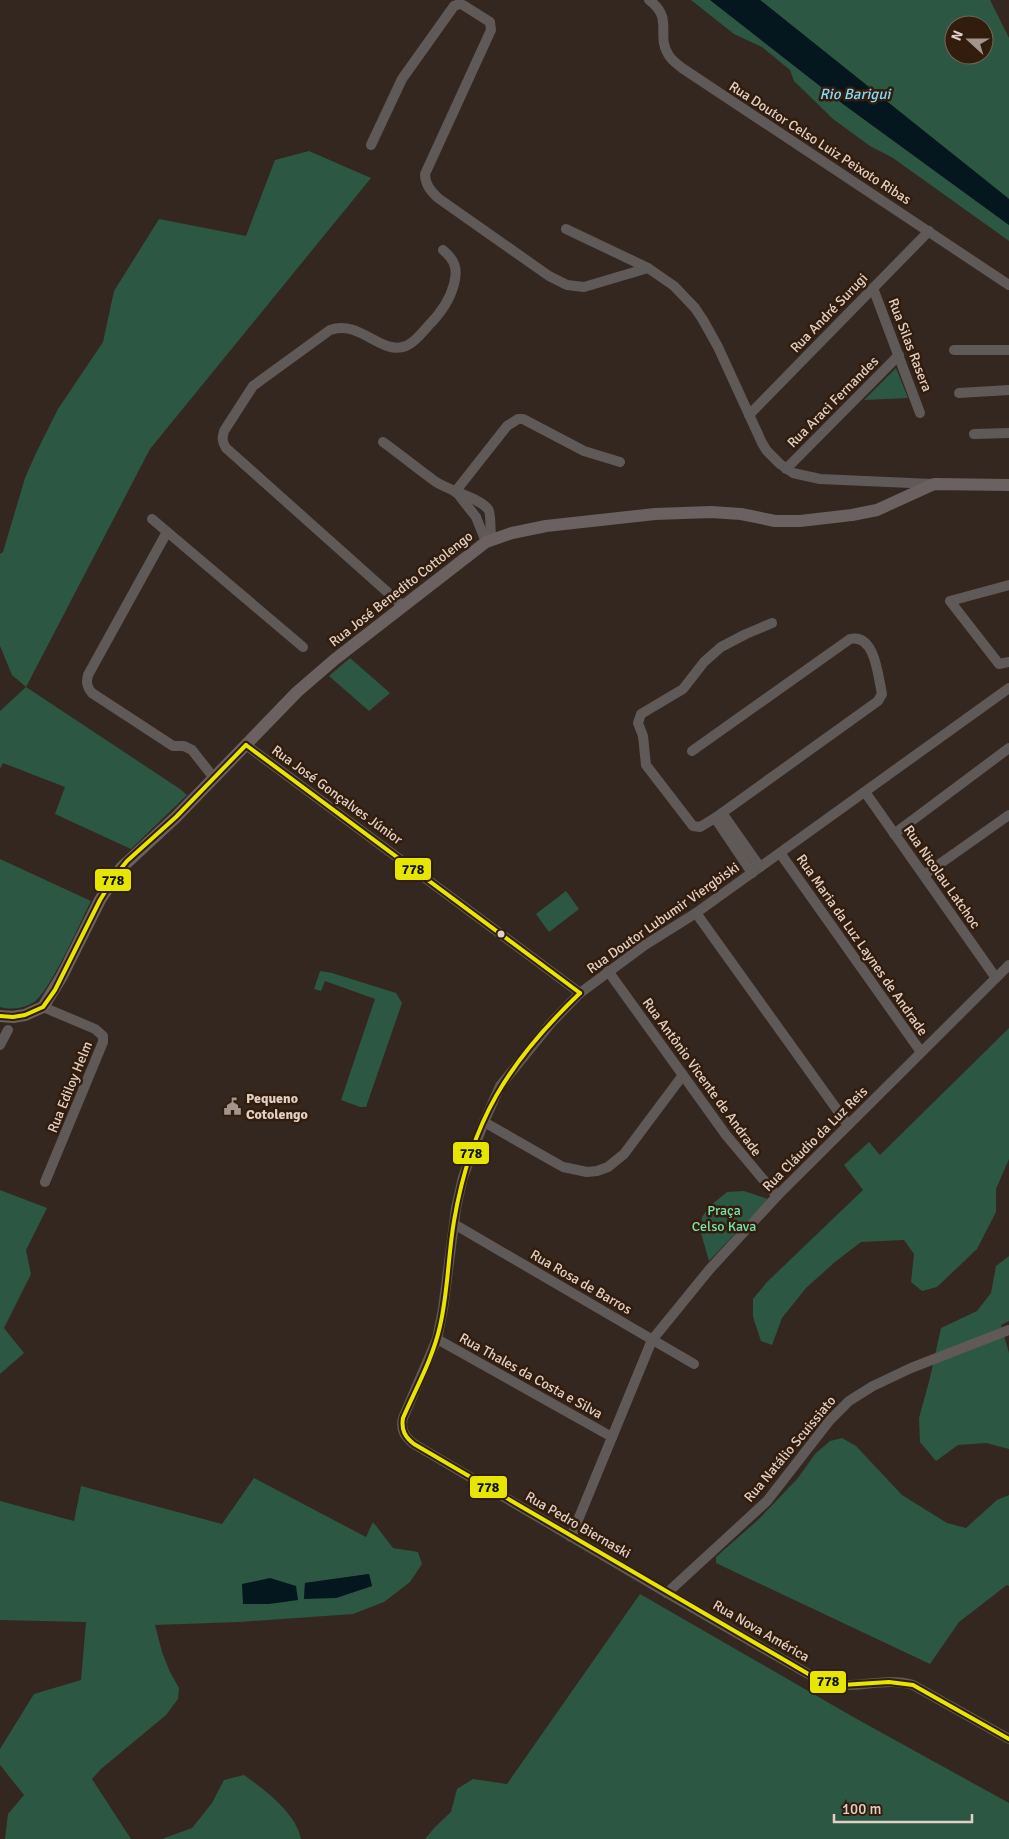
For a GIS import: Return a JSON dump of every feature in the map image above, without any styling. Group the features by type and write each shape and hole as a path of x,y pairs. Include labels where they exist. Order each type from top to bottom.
{"main road":[{"name":"Rua José Benedito Cottolengo","path":"43,1007 55,990 100,900 114,876 127,861 214,778 318,673 489,541 512,533 546,526 655,514 727,513 788,522 852,515 877,510 934,484 1009,485"},
{"path":"0,1016 13,1017 25,1015 43,1007"}],"street":[{"name":"Rua Doutor Celso Luiz Peixoto Ribas","path":"649,0 662,14 665,45 667,53 673,61 1009,285"},
{"path":"370,146 402,79 454,6 463,5 490,22 491,30 425,174 428,186 438,198 508,247 526,255 538,268 567,285 584,287 648,268"},
{"path":"566,229 648,268 674,286 684,296 703,320 718,347 767,451 786,469 801,476 820,479 934,484"},
{"name":"Rua André Surugi","path":"749,415 929,231"},
{"path":"403,606 226,448 222,437 253,386 330,330 338,327 352,328 392,347 406,346 413,342 432,322 451,295 456,268 454,260 443,250"},
{"name":"Rua Silas Rasera","path":"873,288 920,413"},
{"path":"954,350 1009,350"},
{"name":"Rua Araci Fernandes","path":"786,469 899,355"},
{"path":"960,393 1009,390"},
{"path":"455,492 507,426 518,419 523,419 584,451 620,462"},
{"path":"974,434 1009,433"},
{"path":"383,442 436,481 476,501 488,510 491,516 489,541"},
{"path":"455,492 471,509 489,541"},
{"path":"152,519 303,647"},
{"path":"167,532 86,682 92,693 173,746 184,746 192,750 214,778"},
{"path":"1009,585 950,601 999,664 1009,662"},
{"path":"692,751 845,641 854,638 860,639 869,646 882,694 878,701 718,816 700,827 693,826 646,765 643,736 638,718 641,714 683,689 708,659 721,647 772,623"},
{"name":"Rua Doutor Lubumir Viergbiski","path":"402,1430 403,1418 437,1339 463,1177 497,1092 508,1075 551,1023 580,993 608,971 696,913 1009,688"},
{"name":"Rua José Gonçalves Júnior","path":"246,745 580,993"},
{"path":"894,834 1009,748"},
{"name":"Rua Nicolau Latchoc","path":"865,792 996,978"},
{"path":"924,875 1009,815"},
{"path":"718,816 756,870"},
{"name":"Rua Maria da Luz Laynes de Andrade","path":"780,852 921,1052"},
{"path":"696,913 848,1125"},
{"name":"Rua Cláudio da Luz Reis","path":"572,1537 652,1340 709,1270 777,1196 1009,965"},
{"name":"Rua Antônio Vicente de Andrade","path":"608,971 736,1148 777,1196"},
{"name":"Rua Ediloy Helm","path":"43,1007 95,1029 103,1036 103,1042 45,1182"},
{"path":"0,1045 8,1030"},
{"path":"484,1122 563,1167 587,1172 597,1171 608,1167 624,1154 683,1075"},
{"name":"Rua Rosa de Barros","path":"454,1224 694,1364"},
{"name":"Rua Natálio Scuissiato","path":"667,1593 767,1501 830,1420 849,1401 873,1386 911,1368 1009,1330"},
{"name":"Rua Thales da Costa e Silva","path":"437,1339 612,1437"},
{"name":"Rua Pedro Biernaski","path":"402,1430 408,1440 414,1444 667,1593"},
{"name":"Rua Nova América","path":"667,1593 826,1683 845,1686 896,1682 913,1685 1009,1739"}],"green space":[{"path":"691,0 712,1 843,104 1009,225 1009,241 893,158 870,146 833,119 794,81 790,70 762,47 734,34"},
{"path":"760,0 990,0 1009,38 1009,199"},
{"path":"309,151 371,178 150,449 26,687 12,675 0,646 0,554 3,552 25,478 36,453 58,409 103,342 114,291 159,219 246,236 275,160"},
{"path":"896,368 908,398 864,400"},
{"path":"350,658 390,693 369,711 329,676"},
{"path":"26,687 187,795 131,849 55,814 65,787 3,763 0,769 0,711"},
{"path":"0,859 91,901 65,955 41,996 26,1006 17,1008 0,1007"},
{"path":"566,891 579,909 549,932 536,914"},
{"path":"320,971 396,993 402,1003 366,1107 360,1107 341,1100 375,999 325,981 321,991 314,989"},
{"path":"1009,1028 1009,1159 996,1189 996,1212 977,1249 937,1287 922,1291 911,1282 914,1254 904,1240 861,1242 806,1288 782,1318 772,1345 761,1341 753,1317 753,1299 767,1282 863,1190 844,1165 869,1142 880,1155"},
{"path":"0,1190 47,1208 26,1250 31,1274 4,1328 24,1353 0,1374"},
{"name":"Praça Celso Kava","path":"744,1191 768,1199 709,1261 701,1233 702,1217 710,1206 727,1192"},
{"path":"1009,1256 1009,1321 1001,1325 1009,1353 1009,1449 986,1443 958,1445 936,1461 920,1442 919,1418 941,1328 977,1311 991,1293 996,1266"},
{"path":"842,1438 856,1446 902,1495 947,1523 966,1528 997,1500 1009,1495 1009,1586 1007,1585 959,1622 930,1664 716,1563 716,1557 759,1519 798,1478 815,1454 830,1441"},
{"path":"254,1478 366,1537 373,1522 393,1548 418,1552 422,1564 410,1582 384,1602 353,1614 239,1622 155,1625 162,1652 179,1688 178,1699 166,1715 101,1769 92,1779 131,1839 5,1839 8,1814 24,1795 0,1765 0,1749 34,1694 81,1680 86,1622 0,1620 0,1501 74,1521 81,1486 222,1524","holes":["369,1574 372,1586 336,1598 304,1598 305,1583"]},
{"path":"640,1594 855,1718 1009,1803 1009,1839 425,1839 451,1812 457,1789 473,1779 507,1784"},
{"path":"244,1775 270,1795 286,1811 298,1829 301,1839 162,1839 192,1828 212,1803 224,1780"}],"water":[{"name":"Rio Barigui","path":"710,0 760,0 1009,199 1009,225 843,104"},
{"path":"369,1574 372,1586 336,1598 304,1599 305,1583"},
{"path":"270,1578 296,1586 298,1600 269,1604 243,1604 242,1584"}],"transit line":[{"name":"778","path":"246,745 580,993"},
{"name":"778","path":"0,1016 13,1017 25,1015 43,1007 55,990 100,900 115,876 127,861 176,817 246,745"},
{"name":"778","path":"580,993 532,1044 513,1069 496,1095 482,1123 461,1185 452,1234 443,1313 437,1338 429,1361 403,1418 403,1430 406,1436 414,1444 817,1679 842,1685 889,1682 913,1685 1009,1739"}],"place":[{"name":"Pequeno Cotolengo","path":"232,1106"}]}
